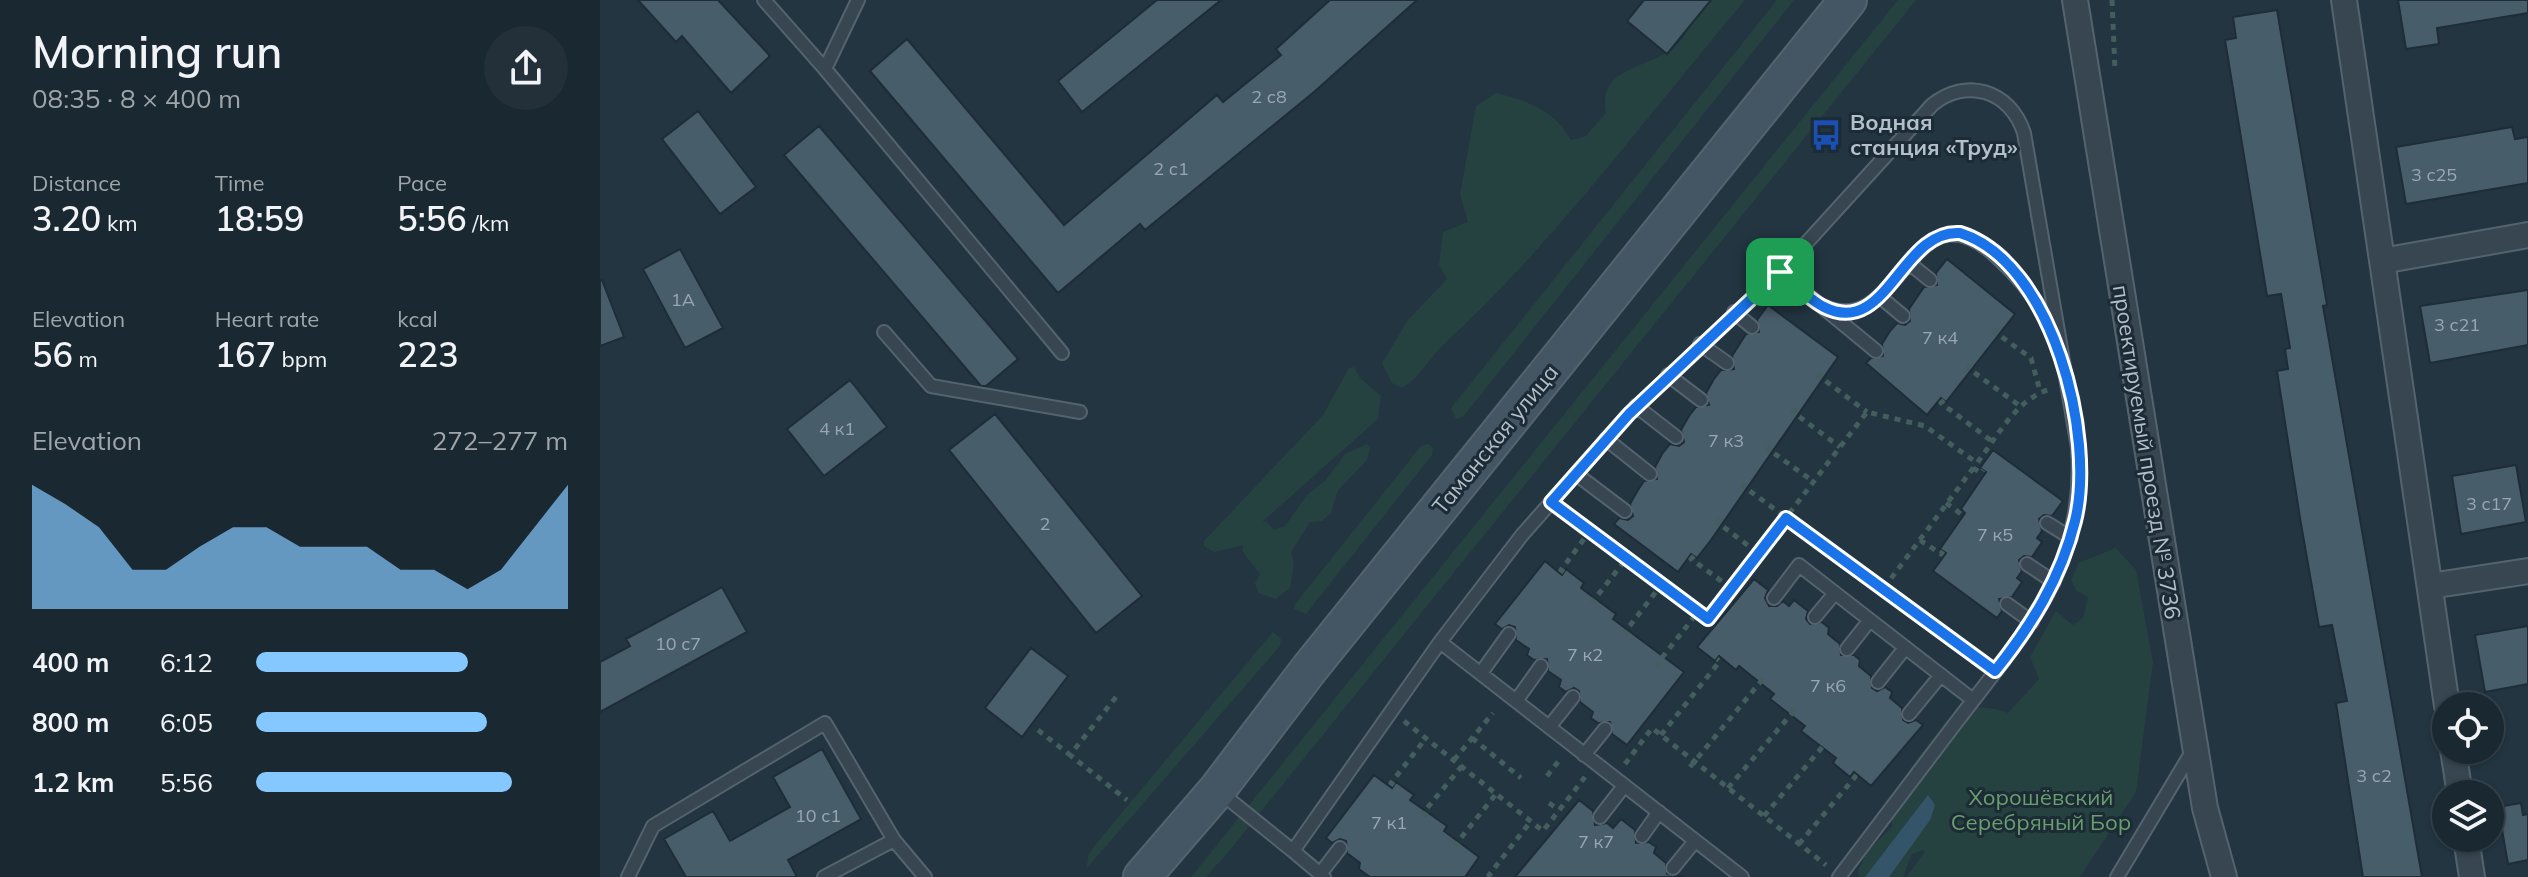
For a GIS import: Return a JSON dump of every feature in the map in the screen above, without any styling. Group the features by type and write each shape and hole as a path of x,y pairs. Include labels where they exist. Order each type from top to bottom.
{"street":[{"name":"Таманская улица","path":"1142,877 1217,790 1310,668 1848,0"},
{"name":"проектируемый проезд № 3736","path":"2078,0 2123,307 2205,808 2224,877"},
{"path":"2344,0 2445,692"},
{"path":"2382,261 2528,235"},
{"path":"2430,586 2528,571"},
{"path":"2468,852 2472,877"}],"lane":[{"path":"764,0 1062,353"},
{"path":"825,69 858,0"},
{"path":"1293,851 1440,642 1551,502 1636,406 1780,272 1932,105 1966,88 1990,92 2010,107 2024,133 2068,386 2080,484 2071,538 2054,582 2032,622 1839,876"},
{"path":"1819,304 1851,314 1866,309 1926,245 1946,233 1960,233 1980,242 2020,280 2038,304 2063,357"},
{"path":"1909,263 1930,280"},
{"path":"1780,272 1876,351"},
{"path":"1879,296 1903,316"},
{"path":"1734,312 1752,327"},
{"path":"884,332 931,386 1080,412"},
{"path":"1700,344 1727,363"},
{"path":"1668,375 1701,400"},
{"path":"1636,406 1676,437"},
{"path":"1606,439 1650,474"},
{"path":"1576,474 1625,511"},
{"path":"2047,523 2071,538"},
{"path":"2027,564 2054,582"},
{"path":"1774,598 1799,565 1973,700"},
{"path":"1815,617 1835,593"},
{"path":"2007,604 2032,622"},
{"path":"1847,649 1870,620"},
{"path":"1481,673 1509,634"},
{"path":"1440,642 1659,812 1695,841 1727,873 1742,877"},
{"path":"1878,682 1905,648"},
{"path":"1516,701 1541,666"},
{"path":"1909,714 1941,675"},
{"path":"1549,727 1573,697"},
{"path":"628,877 653,826 825,723 894,840 925,877"},
{"path":"1584,755 1605,729"},
{"path":"2117,877 2195,747"},
{"path":"1600,817 1619,782"},
{"path":"1217,790 1322,875 1340,848"},
{"path":"1642,836 1659,812"},
{"path":"824,877 894,840"},
{"path":"1673,868 1695,841"}],"path":[{"path":"2112,0 2115,71"},
{"path":"1997,329 1995,332 2031,358 2040,391"},
{"path":"1971,365 1968,368 2020,406"},
{"path":"1821,373 1819,376 1867,412 1925,426 1981,473 1983,470"},
{"path":"1884,588 2020,406 2040,391 2068,386"},
{"path":"1944,400 1941,403 1993,442"},
{"path":"1796,409 1793,412 1840,447"},
{"path":"1551,502 1708,619 1867,412"},
{"path":"1771,446 1768,449 1814,482"},
{"path":"1745,483 1743,486 1995,671"},
{"path":"1946,503 1961,514 1963,511"},
{"path":"1720,520 1717,522 1758,553"},
{"path":"1564,572 1561,570 1590,531"},
{"path":"1920,540 1941,554 1943,551"},
{"path":"1694,556 1691,559 1731,588"},
{"path":"1596,603 1593,601 1627,558"},
{"path":"1628,635 1625,632 1662,584"},
{"path":"1660,667 1657,664 1698,612"},
{"path":"1661,735 1720,661 1717,659"},
{"path":"1692,764 1762,680 1759,678"},
{"path":"1070,755 1116,697"},
{"path":"1391,710 1543,831 1595,764"},
{"path":"1728,788 1793,712 1790,710"},
{"path":"1454,760 1493,713"},
{"path":"1619,782 1652,728 1692,764 1728,788 1839,876"},
{"path":"1038,730 1127,800"},
{"path":"1394,785 1391,783 1426,738"},
{"path":"1472,738 1521,778"},
{"path":"1764,816 1824,745 1821,742"},
{"path":"1547,776 1557,763"},
{"path":"1427,816 1423,813 1462,766"},
{"path":"1799,844 1855,777 1852,775"},
{"path":"1459,846 1456,844 1496,794"},
{"path":"1549,803 1559,810"},
{"path":"1518,811 1523,804"},
{"path":"1491,877 1489,875 1531,821"}],"green space":[{"path":"1701,0 1745,0 1524,264 1414,379 1402,388 1392,383 1382,363 1408,320 1447,279 1439,265 1443,232 1468,222 1460,194 1476,106 1496,93 1508,96 1548,114 1571,140 1586,136 1606,113 1605,96 1610,84 1620,75 1671,50 1687,31"},
{"path":"1777,0 1794,0 1463,417 1456,419 1451,408"},
{"path":"1898,0 1916,0 1230,850 1206,877 1191,877"},
{"path":"1354,367 1360,378 1381,396 1378,419 1262,522 1266,521 1274,530 1285,526 1308,494 1325,481 1345,454 1367,444 1370,448 1367,460 1338,490 1331,513 1322,521 1310,522 1291,552 1294,564 1290,588 1276,599 1258,593 1255,583 1260,574 1242,551 1243,545 1214,552 1204,546 1204,541 1323,415 1349,368"},
{"path":"1428,444 1433,447 1432,455 1306,614 1294,609 1421,446"},
{"name":"Хорошёвский Серебряный Бор","path":"2116,548 2136,570 2153,662 2136,792 2080,877 1906,877 1925,852 1923,850 1912,854 1903,877 1860,877 1858,871 1868,850 1892,827 1896,796 1909,770 1946,721 1967,709 1992,708 2008,713 2039,679 2030,657 2056,611 2073,625 2083,618 2088,597 2077,591 2071,581 2078,563"},
{"path":"1273,632 1281,639 1280,646 1087,868 1088,855 1104,834"}],"water":[{"path":"1928,795 1935,805 1930,820 1889,877 1865,877"}],"building":[{"path":"638,0 718,0 770,56 731,93 682,36 676,42"},
{"path":"1157,0 1221,0 1082,112 1058,81"},
{"path":"1330,0 1417,0 1314,92 1145,230 1140,224 1058,293 870,71 907,39 1064,225 1217,95 1223,102 1281,55 1276,49"},
{"path":"1644,0 1711,0 1667,54 1627,21"},
{"path":"2398,0 2528,0 2528,13 2437,28 2439,44 2406,49"},
{"path":"2277,10 2327,305 2323,306 2422,877 2363,877 2336,703 2347,701 2332,625 2319,627 2300,518 2277,371 2288,369 2285,349 2290,348 2281,294 2267,296 2225,40 2236,38 2233,17"},
{"path":"698,111 756,187 720,214 662,139"},
{"path":"819,126 1018,359 986,386 981,386 784,155"},
{"path":"2512,127 2515,139 2528,137 2528,183 2406,204 2396,147"},
{"path":"680,249 723,328 685,348 643,269"},
{"path":"1947,259 2015,314 1946,402 1941,398 1927,415 1866,363 1871,358 1883,356 1882,344 1890,331 1897,323 1905,325 1910,321 1909,309 1924,287 1937,285 1936,273"},
{"path":"600,281 624,337 600,346"},
{"path":"2528,290 2528,345 2430,363 2420,306"},
{"path":"1768,305 1838,357 1711,540 1697,558 1691,554 1678,572 1614,524 1619,518 1628,520 1633,516 1630,504 1638,490 1644,481 1657,479 1655,467 1670,444 1679,446 1684,442 1681,430 1689,416 1696,407 1709,405 1706,393 1714,379 1721,370 1734,369 1732,356 1746,334 1759,332 1757,320"},
{"path":"850,380 887,427 824,476 787,429"},
{"path":"995,414 1142,596 1096,633 949,450"},
{"path":"1993,450 2063,501 2052,516 2044,515 2039,519 2042,531 2037,538 2042,542 2032,557 2024,556 2019,560 2022,571 2017,578 2022,582 2012,597 1999,599 2002,611 1997,618 1933,571 1946,553 1940,549 1965,513 1961,509 1986,472 1980,468"},
{"path":"2516,465 2526,522 2461,534 2452,476"},
{"path":"1545,561 1562,575 1566,569 1584,583 1581,588 1616,614 1613,619 1684,672 1627,745 1612,734 1610,722 1598,723 1591,718 1593,712 1580,702 1579,691 1574,688 1566,692 1559,687 1561,680 1548,671 1547,659 1534,660 1527,655 1529,649 1516,640 1515,627 1509,625 1502,629 1495,624"},
{"path":"1754,579 1768,590 1765,598 1769,606 1777,606 1783,601 1789,606 1794,600 1808,611 1806,619 1810,624 1822,622 1829,628 1828,634 1840,644 1841,655 1854,655 1860,660 1859,666 1871,676 1872,688 1877,691 1885,687 1892,692 1890,698 1902,708 1903,720 1908,723 1916,720 1923,725 1871,786 1854,772 1850,777 1833,763 1836,758 1801,731 1805,726 1770,699 1774,694 1739,666 1736,670 1719,656 1715,661 1697,647"},
{"path":"722,587 747,632 600,712 600,662 630,646 626,639"},
{"path":"2528,626 2528,684 2485,692 2475,635"},
{"path":"1031,648 1068,676 1022,737 985,708"},
{"path":"822,749 861,819 788,860 797,877 686,877 664,839 713,811 730,841 790,807 773,777"},
{"path":"1374,775 1392,788 1396,782 1414,795 1410,800 1447,826 1444,831 1479,857 1465,877 1370,877 1359,869 1360,863 1347,853 1346,841 1340,839 1332,843 1326,838"},
{"path":"1579,800 1593,811 1595,825 1607,823 1613,828 1621,819 1635,830 1636,843 1649,842 1656,847 1654,853 1666,863 1667,874 1684,877 1515,877"},
{"path":"2521,803 2523,815 2528,814 2528,860 2508,864 2504,841 2504,806"}],"place":[{"name":"Водная станция «Труд»","path":"1826,135"}],"route":[{"path":"1960,233 1980,242 2020,280 2051,328 2063,357 2078,448 2080,497 2071,538 2056,578 2032,622 1995,671 1786,518 1708,619 1551,502 1629,414 1780,272 1819,304 1839,313 1851,314 1866,309 1874,302 1926,245 1940,235 1960,233"}]}
